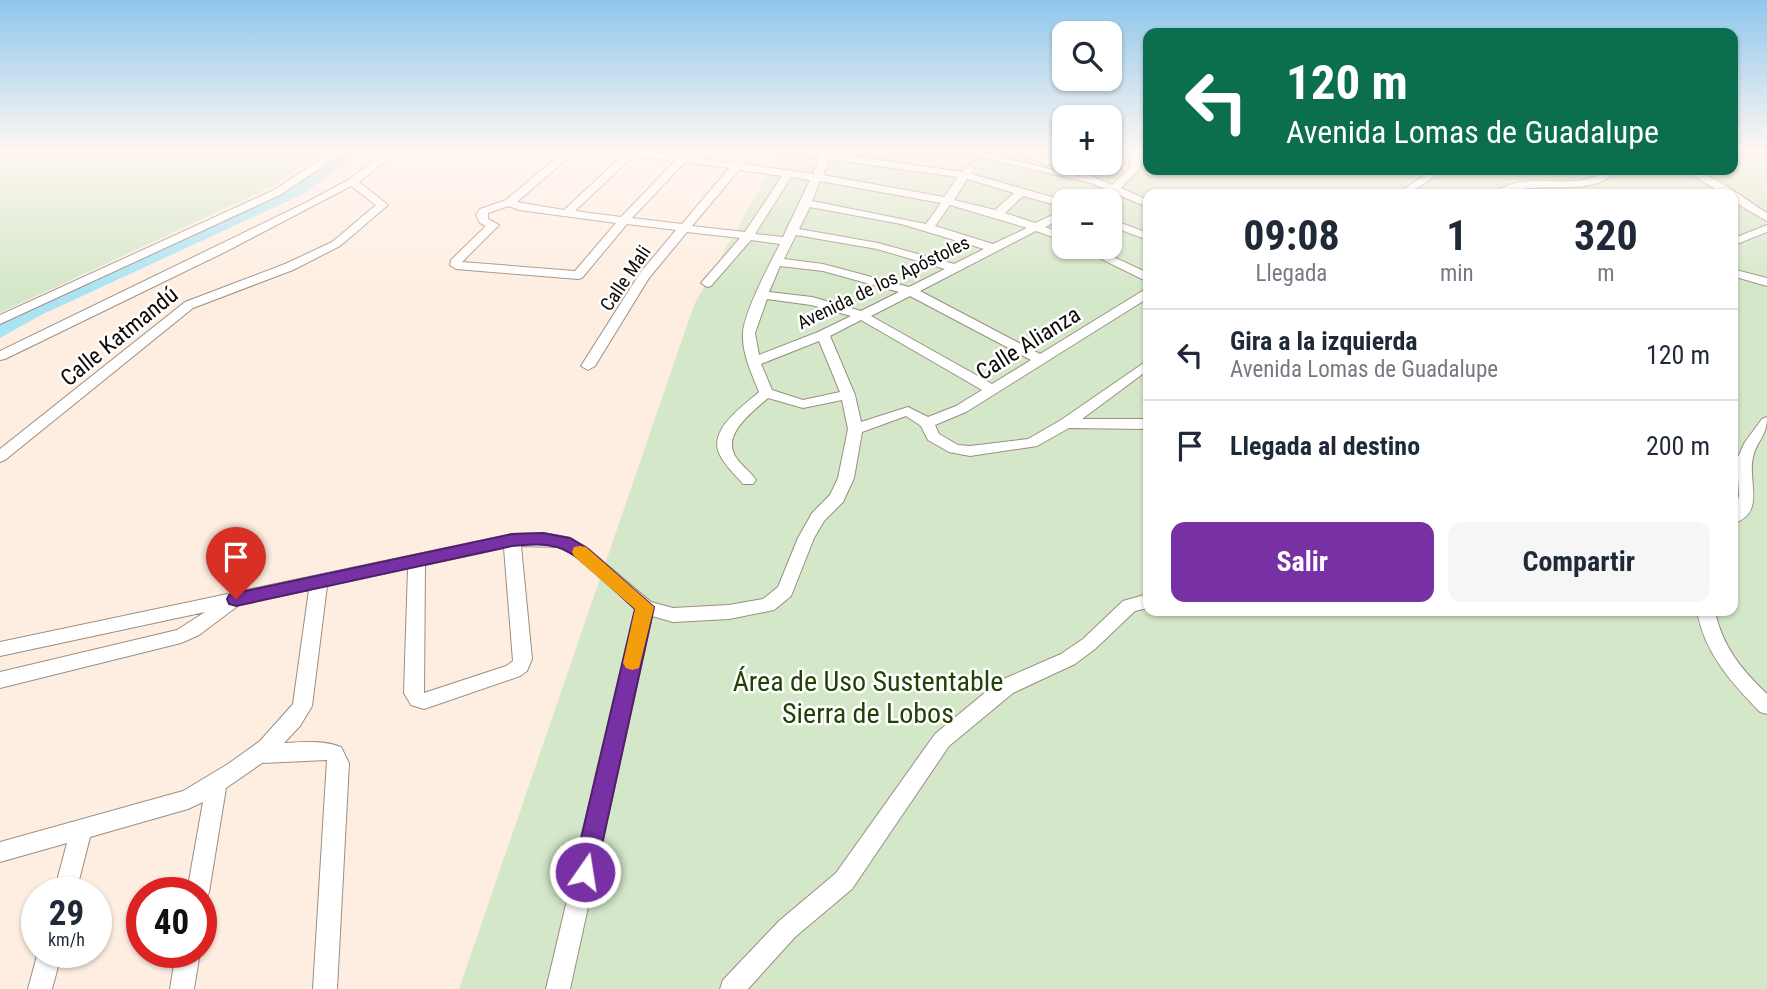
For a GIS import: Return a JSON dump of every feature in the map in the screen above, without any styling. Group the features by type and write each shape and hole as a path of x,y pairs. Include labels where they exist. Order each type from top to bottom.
{"street":[{"path":"0,320 99,278 269,196"},
{"path":"0,356 126,291 274,225 326,196"},
{"name":"Calle Katmandú","path":"0,457 189,304 289,267 336,244 383,205 371,196"},
{"path":"517,196 510,202 484,211 481,215 484,221 493,225 455,262 456,265 578,275 647,196"},
{"path":"567,212 584,196"},
{"name":"Calle Mali","path":"588,366 644,276 711,196"},
{"path":"707,283 748,236 774,196"},
{"path":"766,393 754,362 750,333 762,295 809,196"},
{"path":"928,196 998,214 1052,233"},
{"path":"930,226 951,196"},
{"path":"998,214 1017,196"},
{"path":"1738,199 1767,218"},
{"path":"510,202 519,207 748,236 789,236 878,246 955,268"},
{"path":"806,203 873,212 930,226 996,248"},
{"name":"Avenida de los Apóstoles","path":"754,362 823,335 1052,219"},
{"path":"1122,226 1143,234"},
{"path":"1738,240 1767,228"},
{"path":"1108,259 1143,276"},
{"path":"777,262 823,268 911,291 1041,360"},
{"path":"1738,274 1767,282"},
{"path":"99,278 126,291"},
{"path":"762,295 812,301 861,315 993,390"},
{"name":"Calle Alianza","path":"927,424 961,409 1143,296"},
{"path":"0,649 417,559 512,540 543,538 564,542 581,552 645,607 673,615 729,612 768,605 785,591 806,538 818,517 837,498 846,478 855,429 848,395 823,335"},
{"path":"855,429 908,411 927,424 933,436 954,449 970,451 1032,443 1066,423 1143,368"},
{"path":"766,393 803,404 848,395"},
{"path":"748,480 725,453 725,438 733,425 766,393"},
{"path":"1738,515 1749,501 1744,464 1750,447 1767,422"},
{"path":"1066,423 1143,424"},
{"path":"417,559 414,693 418,699 424,701 513,671 520,666 523,659 512,540"},
{"path":"0,852 188,799 216,785 257,754 294,721 302,706 319,582"},
{"path":"0,680 181,636 236,599"},
{"path":"732,989 786,929 844,881 942,740 1006,687 1068,659 1089,644 1129,606 1143,602"},
{"path":"558,989 645,607"},
{"path":"1707,616 1709,632 1733,672 1767,706"},
{"path":"257,754 320,750 334,753 339,763 325,989"},
{"path":"201,877 216,785"},
{"path":"69,877 81,830"},
{"path":"40,989 46,968"},
{"path":"182,989 185,968"}],"green space":[{"path":"0,196 251,196 0,313"},
{"name":"Área de Uso Sustentable Sierra de Lobos","path":"755,196 1052,196 1052,259 1122,259 1122,196 1143,196 1143,616 1738,616 1738,196 1767,196 1767,989 459,989 694,305"}],"waterway":[{"path":"0,332 34,311 286,196"}],"slow traffic":[{"path":"580,552 645,607 632,663"}],"route":[{"path":"236,599 512,540 543,538 564,542 581,552 645,607 585,872"}]}
